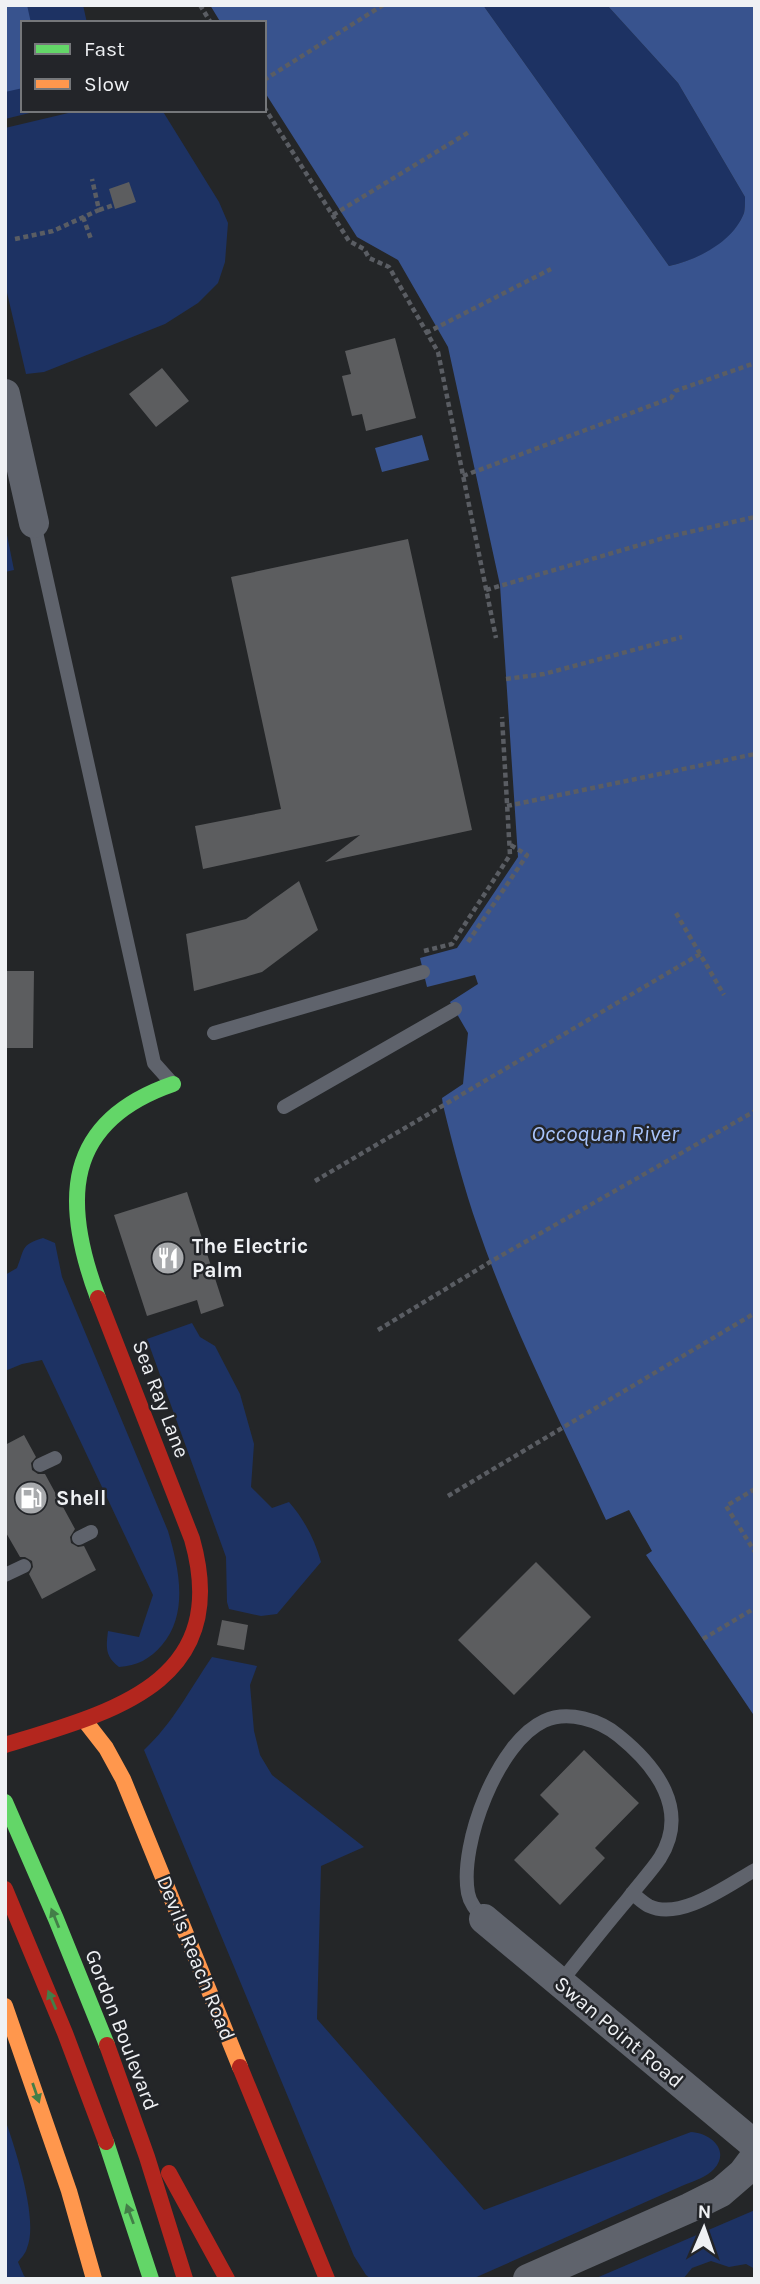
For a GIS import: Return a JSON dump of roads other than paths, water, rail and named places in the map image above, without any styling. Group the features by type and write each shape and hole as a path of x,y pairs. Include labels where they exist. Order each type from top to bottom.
{"main road":[{"name":"Sea Ray Lane","path":"85,1721 137,1695 172,1670 196,1625 201,1590 190,1532 98,1295 79,1234 75,1206 83,1161 95,1135 110,1117 134,1099 173,1084"},
{"path":"5,1745 85,1721"},
{"name":"Devils Reach Road","path":"85,1721 110,1752 123,1779 327,2279"},
{"name":"Gordon Boulevard","path":"5,1802 38,1875 126,2095 185,2279"},
{"path":"5,1889 68,2039 151,2279"},
{"path":"5,2006 69,2191 94,2279"},
{"path":"126,2095 228,2279"}],"street":[{"path":"7,409 34,523"},
{"name":"Swan Point Road","path":"484,1919 755,2145"},
{"path":"528,2279 720,2192 743,2173 755,2157"}],"lane":[{"path":"34,523 154,1063 162,1075 173,1084"},
{"path":"214,1033 424,972"},
{"path":"284,1107 455,1009"},
{"path":"40,1465 55,1458"},
{"path":"5,1575 24,1566"},
{"path":"484,1919 474,1909 468,1894 468,1851 479,1812 492,1782 520,1741 534,1727 554,1717 589,1719 616,1733 637,1751 665,1788 671,1812 668,1838 661,1857 560,1983"},
{"path":"632,1893 648,1906 669,1910 680,1908 694,1904 755,1870"}],"water":[{"path":"5,5 27,5 31,21 21,21 21,88 5,92"},
{"name":"Occoquan River","path":"210,5 483,5 669,266 702,254 732,233 744,213 745,197 678,83 607,5 755,5 755,1717 646,1555 652,1551 629,1510 606,1520 522,1339 491,1265 468,1198 443,1105 442,1098 463,1084 468,1033 450,1002 478,984 475,975 427,987 420,958 457,948 518,857 500,585 448,347 398,260 357,237 266,94 266,21 220,21"},
{"path":"422,435 429,460 382,472 375,448"}],"place":[{"name":"The Electric Palm","path":"168,1258"},
{"name":"Shell","path":"31,1498"}]}
